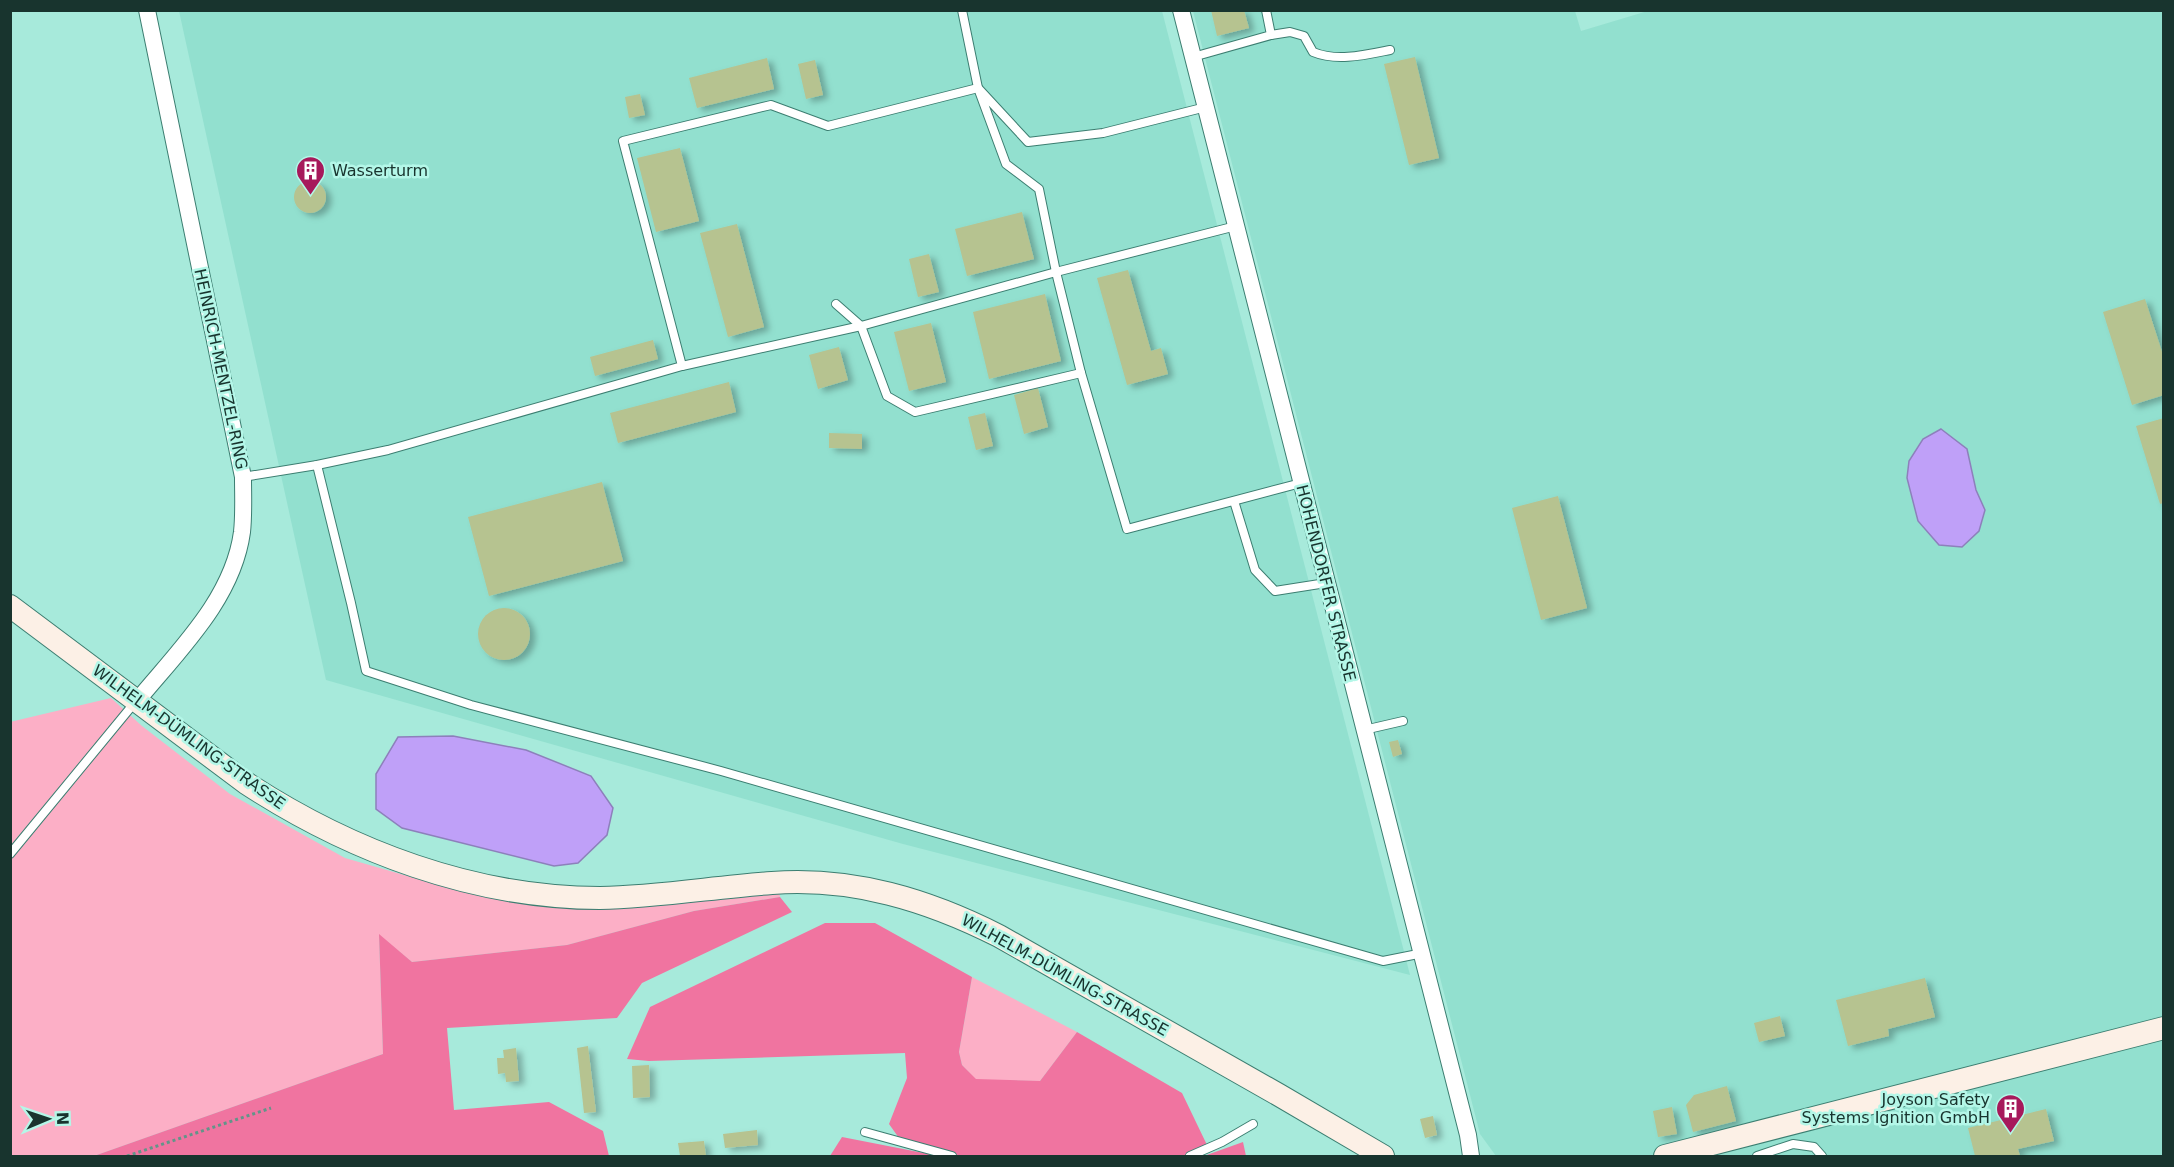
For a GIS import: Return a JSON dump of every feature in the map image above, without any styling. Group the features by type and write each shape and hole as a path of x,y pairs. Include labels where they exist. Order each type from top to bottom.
{"street":[{"name":"HEINRICH-MENTZEL-RING","path":"137,701 212,608 234,565 242,531 243,477 147,10"},
{"name":"HOHENDORFER STRASSE","path":"1181,10 1326,583 1423,952 1468,1135 1471,1156"},
{"name":"WILHELM-DÜMLING-STRASSE","path":"10,606 246,783 283,807 333,834 433,873 520,890 598,898 645,896 774,883 821,883 869,888 900,895 965,919 999,936 1383,1156"},
{"path":"1665,1156 2163,1028"}],"lane":[{"path":"962,10 978,88 1006,164 1040,189 1056,272 1081,373 1127,529 1301,483"},
{"path":"1266,10 1271,35"},
{"path":"1193,57 1271,35 1290,32 1304,36 1313,52 1322,56 1355,57 1390,50"},
{"path":"978,88 1028,142 1103,133 1206,107"},
{"path":"682,366 623,141 771,105 828,126 978,88"},
{"path":"243,477 388,450 682,366 861,326 1056,272 1236,226"},
{"path":"836,304 861,326 887,396 915,412 1081,373"},
{"path":"317,465 366,671 471,705 721,771 1383,961 1423,952"},
{"path":"1234,501 1255,570 1275,591 1326,583"},
{"path":"10,854 137,701"},
{"path":"1364,730 1403,721"},
{"path":"1190,1156 1253,1124"},
{"path":"865,1132 952,1156"},
{"path":"1757,1156 1793,1144 1814,1147 1822,1156"}],"path":[{"path":"127,1156 271,1108"}],"shaded area":[{"path":"1651,10 2163,11 2163,1156 1496,1156 1480,1134 1193,11 1575,11 1581,31"},
{"path":"179,11 1162,11 1410,975 903,844 326,680"},
{"path":"1941,429 1967,449 1976,490 1985,510 1979,531 1962,547 1939,545 1918,521 1907,478 1909,461 1923,439"},
{"path":"111,698 142,726 230,794 345,858 446,887 606,904 778,885 780,897 694,911 567,945 412,962 379,935 383,1054 94,1156 11,1156 10,722"},
{"path":"453,736 526,750 591,776 613,808 607,835 578,863 554,866 402,828 376,809 376,774 398,737"},
{"path":"780,897 792,912 642,983 617,1018 447,1028 454,1110 549,1102 603,1131 609,1156 94,1156 383,1054 379,934 412,962 567,945 694,911"},
{"path":"825,923 875,923 972,977 959,1052 962,1065 976,1079 1040,1081 1077,1032 1182,1093 1207,1145 1183,1156 961,1156 899,1138 889,1124 907,1078 905,1053 649,1061 627,1059 650,1007"},
{"path":"972,977 1077,1032 1040,1081 976,1080 962,1065 959,1052"},
{"path":"842,1137 939,1156 830,1156"},
{"path":"1243,1142 1246,1156 1204,1156"}],"building":[{"path":"1211,10 1244,10 1249,28 1217,36"},
{"path":"1415,57 1439,158 1409,165 1384,64"},
{"path":"767,58 774,89 697,108 689,78"},
{"path":"815,60 823,95 806,99 798,64"},
{"path":"640,94 645,115 629,118 625,97"},
{"path":"680,148 699,221 656,232 637,158"},
{"name":"Wasserturm","path":"310,181 321,186 326,197 321,208 310,213 299,208 294,197 299,186"},
{"path":"1022,212 1034,259 967,276 955,229"},
{"path":"737,224 764,327 728,337 700,233"},
{"path":"929,254 939,292 918,297 909,259"},
{"path":"1128,270 1151,351 1161,348 1168,374 1127,385 1097,278"},
{"path":"1045,294 1061,361 989,379 973,312"},
{"path":"2145,299 2164,358 2164,395 2132,405 2103,312"},
{"path":"931,323 946,382 909,391 894,332"},
{"path":"653,340 658,359 595,376 590,357"},
{"path":"839,347 848,380 818,389 809,355"},
{"path":"729,382 736,412 618,443 610,413"},
{"path":"1038,388 1048,427 1024,434 1014,395"},
{"path":"985,413 993,446 976,450 968,417"},
{"path":"2164,418 2164,503 2160,504 2136,426"},
{"path":"829,433 862,434 862,449 829,448"},
{"path":"602,482 623,561 489,596 468,517"},
{"path":"1558,496 1587,608 1541,620 1512,508"},
{"path":"504,608 514,610 522,616 528,624 530,634 528,644 522,652 514,658 504,660 494,658 486,652 480,644 478,634 480,624 486,616 494,610"},
{"path":"1398,740 1402,754 1393,757 1389,742"},
{"path":"1925,978 1935,1017 1888,1029 1889,1036 1848,1046 1836,1000"},
{"path":"1780,1016 1785,1036 1759,1042 1754,1023"},
{"path":"588,1046 596,1112 584,1113 577,1048"},
{"path":"516,1048 519,1081 506,1082 505,1073 498,1074 497,1058 504,1058 503,1050"},
{"path":"649,1065 650,1097 633,1098 632,1066"},
{"path":"1727,1086 1736,1121 1693,1132 1686,1105 1694,1095"},
{"path":"1672,1107 1677,1134 1658,1137 1653,1111"},
{"name":"Joyson Safety Systems Ignition GmbH","path":"2046,1109 2054,1141 2018,1149 2020,1156 1975,1156 1968,1128"},
{"path":"1433,1116 1437,1135 1425,1138 1420,1119"},
{"path":"757,1130 758,1145 725,1148 723,1134"},
{"path":"704,1141 706,1156 680,1156 678,1143"}],"place":[{"name":"Wasserturm","path":"311,196"},
{"name":"Joyson Safety Systems Ignition GmbH","path":"2011,1134"}]}
